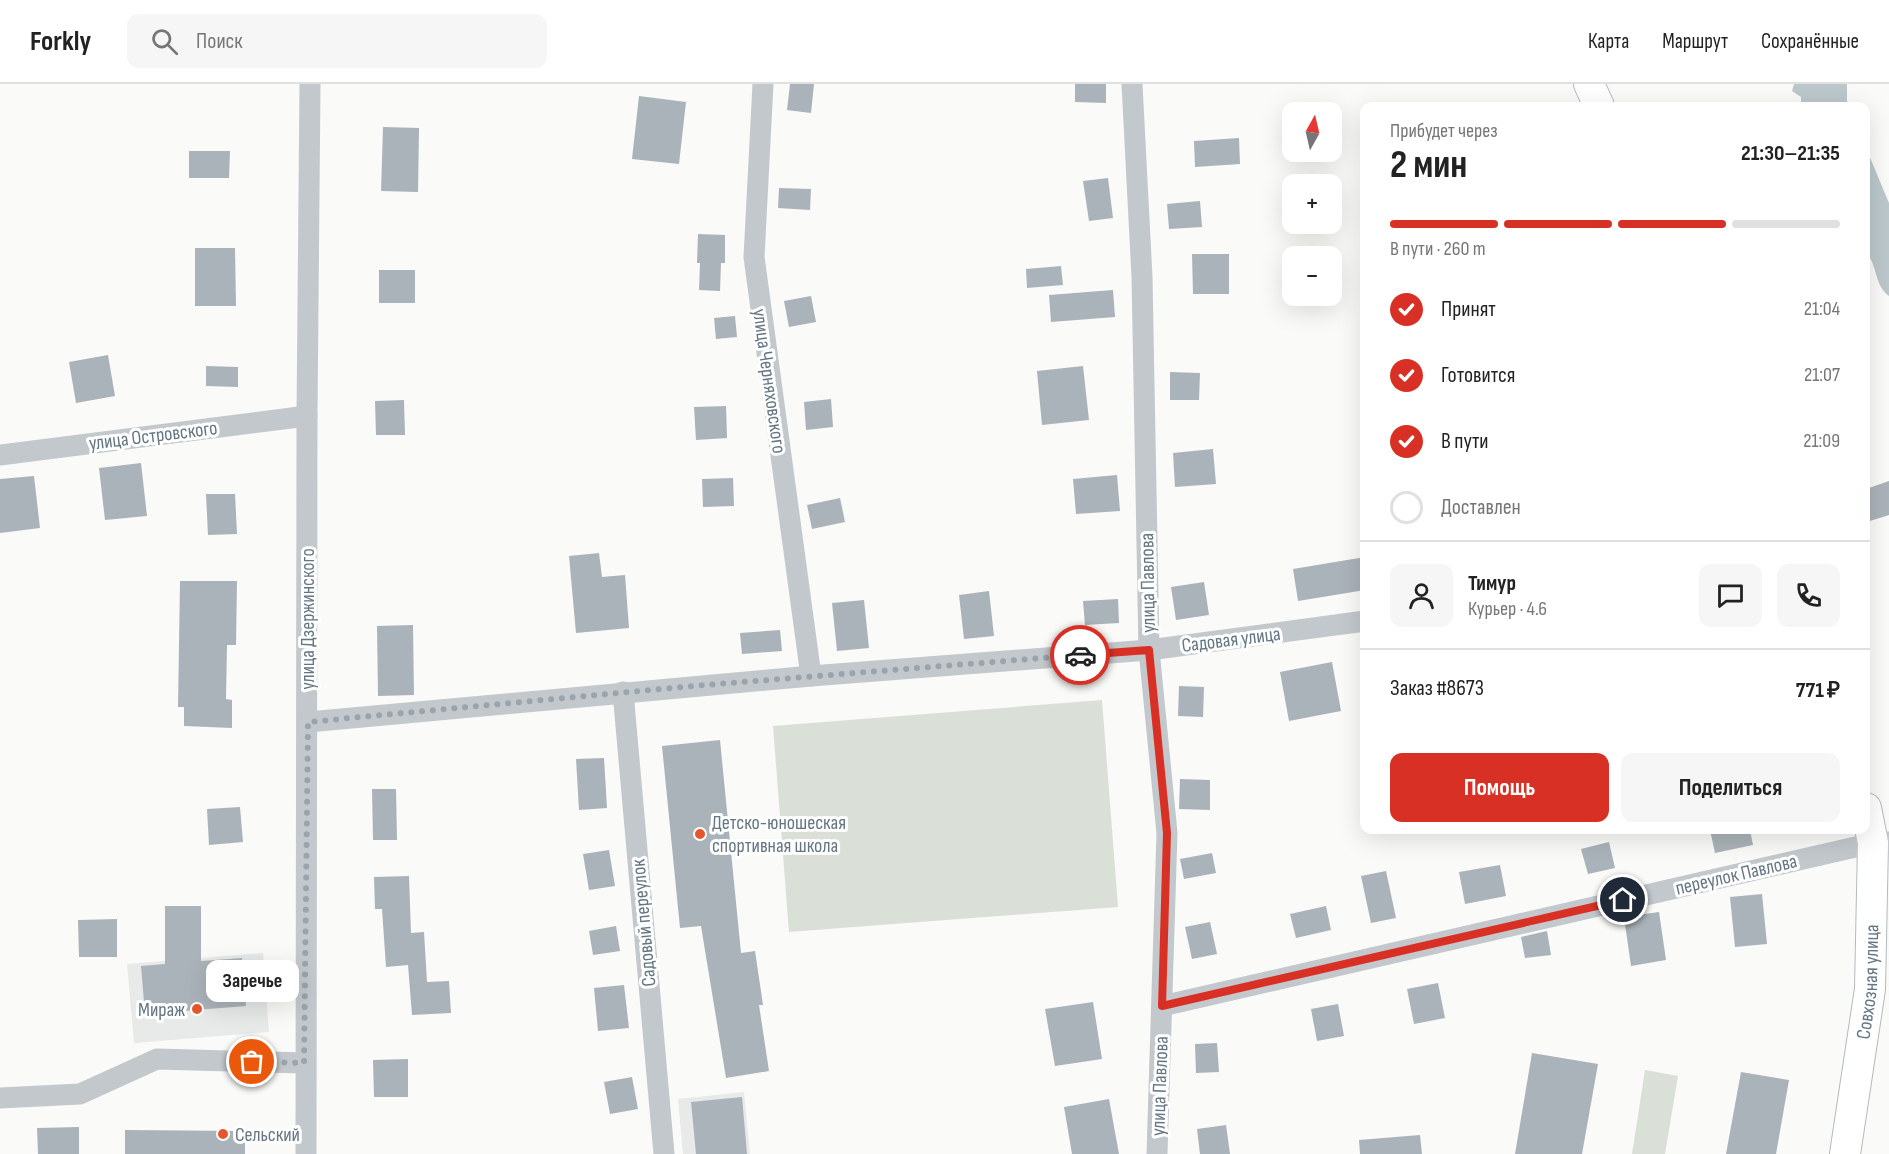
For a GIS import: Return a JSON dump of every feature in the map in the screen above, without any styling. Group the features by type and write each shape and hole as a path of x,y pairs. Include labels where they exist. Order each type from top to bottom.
{"street":[{"name":"улица Дзержинского","path":"306,1154 304,1063 308,722 307,416 310,84"},
{"name":"улица Черняховского","path":"763,84 754,258 811,676"},
{"name":"улица Павлова","path":"1132,84 1142,277 1149,650 1167,833 1157,1154"},
{"path":"1589,84 1597,102"},
{"name":"улица Островского","path":"0,455 307,416"},
{"name":"Садовая улица","path":"308,722 623,692 1149,650 1360,622"},
{"name":"Садовый переулок","path":"623,692 664,1154"},
{"name":"Совхозная улица","path":"1845,1154 1870,989 1881,842 1870,817"},
{"name":"переулок Павлова","path":"1162,1006 1881,842"},
{"path":"0,1098 80,1094 157,1059 304,1063"}],"shaded area":[{"path":"1794,84 1847,84 1847,102 1801,102 1801,97 1792,91"},
{"path":"1870,158 1889,203 1889,296 1878,281 1870,257"},
{"path":"1102,700 1118,907 789,932 773,726"},
{"path":"263,953 269,1032 134,1043 127,964"},
{"path":"1645,1070 1678,1076 1665,1154 1632,1154"},
{"path":"744,1092 750,1154 683,1154 678,1099"}],"building":[{"path":"790,84 814,84 811,113 787,110"},
{"path":"1075,84 1106,84 1106,103 1075,102"},
{"path":"639,96 686,102 679,164 632,159"},
{"path":"383,127 419,128 418,192 381,191"},
{"path":"1239,138 1240,164 1195,167 1194,141"},
{"path":"189,151 230,151 229,178 189,178"},
{"path":"1108,178 1113,218 1089,221 1083,181"},
{"path":"779,188 811,189 810,210 778,208"},
{"path":"1200,201 1202,227 1169,229 1167,204"},
{"path":"698,234 725,235 725,263 721,263 720,291 699,290"},
{"path":"195,248 235,248 236,306 195,306"},
{"path":"1192,254 1229,254 1229,294 1193,294"},
{"path":"1061,266 1063,285 1027,288 1026,269"},
{"path":"379,270 415,270 415,303 379,303"},
{"path":"1113,290 1115,317 1051,322 1049,295"},
{"path":"811,296 816,322 789,327 784,301"},
{"path":"735,316 737,337 716,339 714,318"},
{"path":"108,355 115,396 76,403 69,362"},
{"path":"206,366 238,367 238,387 206,386"},
{"path":"1083,366 1089,420 1042,425 1037,371"},
{"path":"1170,372 1200,373 1199,400 1170,400"},
{"path":"831,399 833,427 806,430 804,402"},
{"path":"404,400 405,435 376,435 375,401"},
{"path":"726,406 727,438 696,440 694,407"},
{"path":"1213,449 1216,484 1175,487 1173,453"},
{"path":"141,463 147,516 105,520 99,468"},
{"path":"1117,475 1120,511 1076,514 1073,479"},
{"path":"34,476 40,528 0,533 0,479"},
{"path":"733,478 734,506 703,507 702,479"},
{"path":"1889,481 1889,515 1870,521 1870,488"},
{"path":"206,494 235,494 237,534 208,535"},
{"path":"840,498 845,522 812,529 807,505"},
{"path":"599,553 602,577 625,575 629,628 576,633 569,556"},
{"path":"1360,558 1360,591 1298,601 1293,569"},
{"path":"180,581 237,581 236,645 227,645 226,699 232,700 232,728 184,726 184,707 178,707"},
{"path":"1204,582 1209,615 1176,620 1171,587"},
{"path":"989,591 994,636 964,639 959,595"},
{"path":"1118,599 1119,623 1085,625 1083,601"},
{"path":"864,600 869,648 837,651 832,603"},
{"path":"413,625 414,695 378,696 377,626"},
{"path":"780,630 782,651 742,654 740,633"},
{"path":"1332,662 1341,711 1289,721 1280,672"},
{"path":"1179,686 1204,687 1203,717 1178,716"},
{"name":"Детско-юношеская спортивная школа","path":"720,740 741,953 755,951 763,1005 759,1005 769,1071 726,1078 701,926 680,928 662,746"},
{"path":"604,758 607,808 579,810 576,759"},
{"path":"1180,779 1210,780 1210,810 1179,809"},
{"path":"372,789 396,789 397,840 373,840"},
{"path":"240,807 243,842 209,845 207,809"},
{"path":"1711,834 1751,834 1753,845 1715,853"},
{"path":"1609,842 1615,868 1588,874 1581,849"},
{"path":"609,850 615,886 589,890 583,854"},
{"path":"1212,853 1216,873 1184,879 1180,859"},
{"path":"1500,865 1506,896 1465,904 1459,872"},
{"path":"1386,871 1396,918 1371,923 1361,876"},
{"path":"409,876 411,933 424,932 427,982 449,981 451,1013 412,1015 408,965 386,967 382,909 375,909 374,877"},
{"path":"1762,894 1767,944 1735,947 1730,897"},
{"path":"165,906 201,906 201,961 242,958 246,1006 145,1014 141,966 165,964"},
{"path":"1326,906 1331,930 1296,938 1290,914"},
{"path":"1659,912 1666,960 1631,966 1624,917"},
{"path":"117,919 117,957 79,957 78,920"},
{"path":"1210,922 1217,954 1192,959 1185,927"},
{"path":"616,926 620,951 593,955 589,931"},
{"path":"1547,931 1551,955 1525,958 1521,937"},
{"path":"1438,983 1445,1018 1414,1024 1407,989"},
{"path":"624,985 629,1028 598,1031 594,988"},
{"path":"1093,1002 1102,1059 1055,1066 1045,1009"},
{"path":"1338,1004 1344,1036 1317,1041 1311,1009"},
{"path":"1217,1043 1219,1072 1196,1073 1195,1044"},
{"path":"1532,1053 1598,1064 1582,1154 1515,1154"},
{"path":"408,1059 408,1097 374,1097 373,1060"},
{"path":"1741,1072 1789,1080 1776,1154 1726,1154"},
{"path":"632,1077 638,1109 610,1114 604,1082"},
{"path":"742,1097 747,1154 696,1154 691,1102"},
{"path":"1109,1099 1119,1154 1072,1154 1064,1107"},
{"path":"1226,1125 1230,1154 1200,1154 1197,1129"},
{"path":"79,1127 79,1154 38,1154 37,1128"},
{"path":"125,1130 245,1131 245,1154 125,1154"},
{"path":"1420,1135 1422,1154 1360,1154 1359,1140"}],"way so far":[{"path":"252,1062 304,1063 308,722 693,686 1080,655"}],"place":[{"name":"Детско-юношеская спортивная школа","path":"700,834"},
{"name":"Мираж","path":"197,1009"},
{"name":"Заречье","path":"252,1062"},
{"name":"Сельский","path":"223,1134"}],"route":[{"path":"1080,655 1149,650 1167,833 1162,1006 1623,900"}]}
